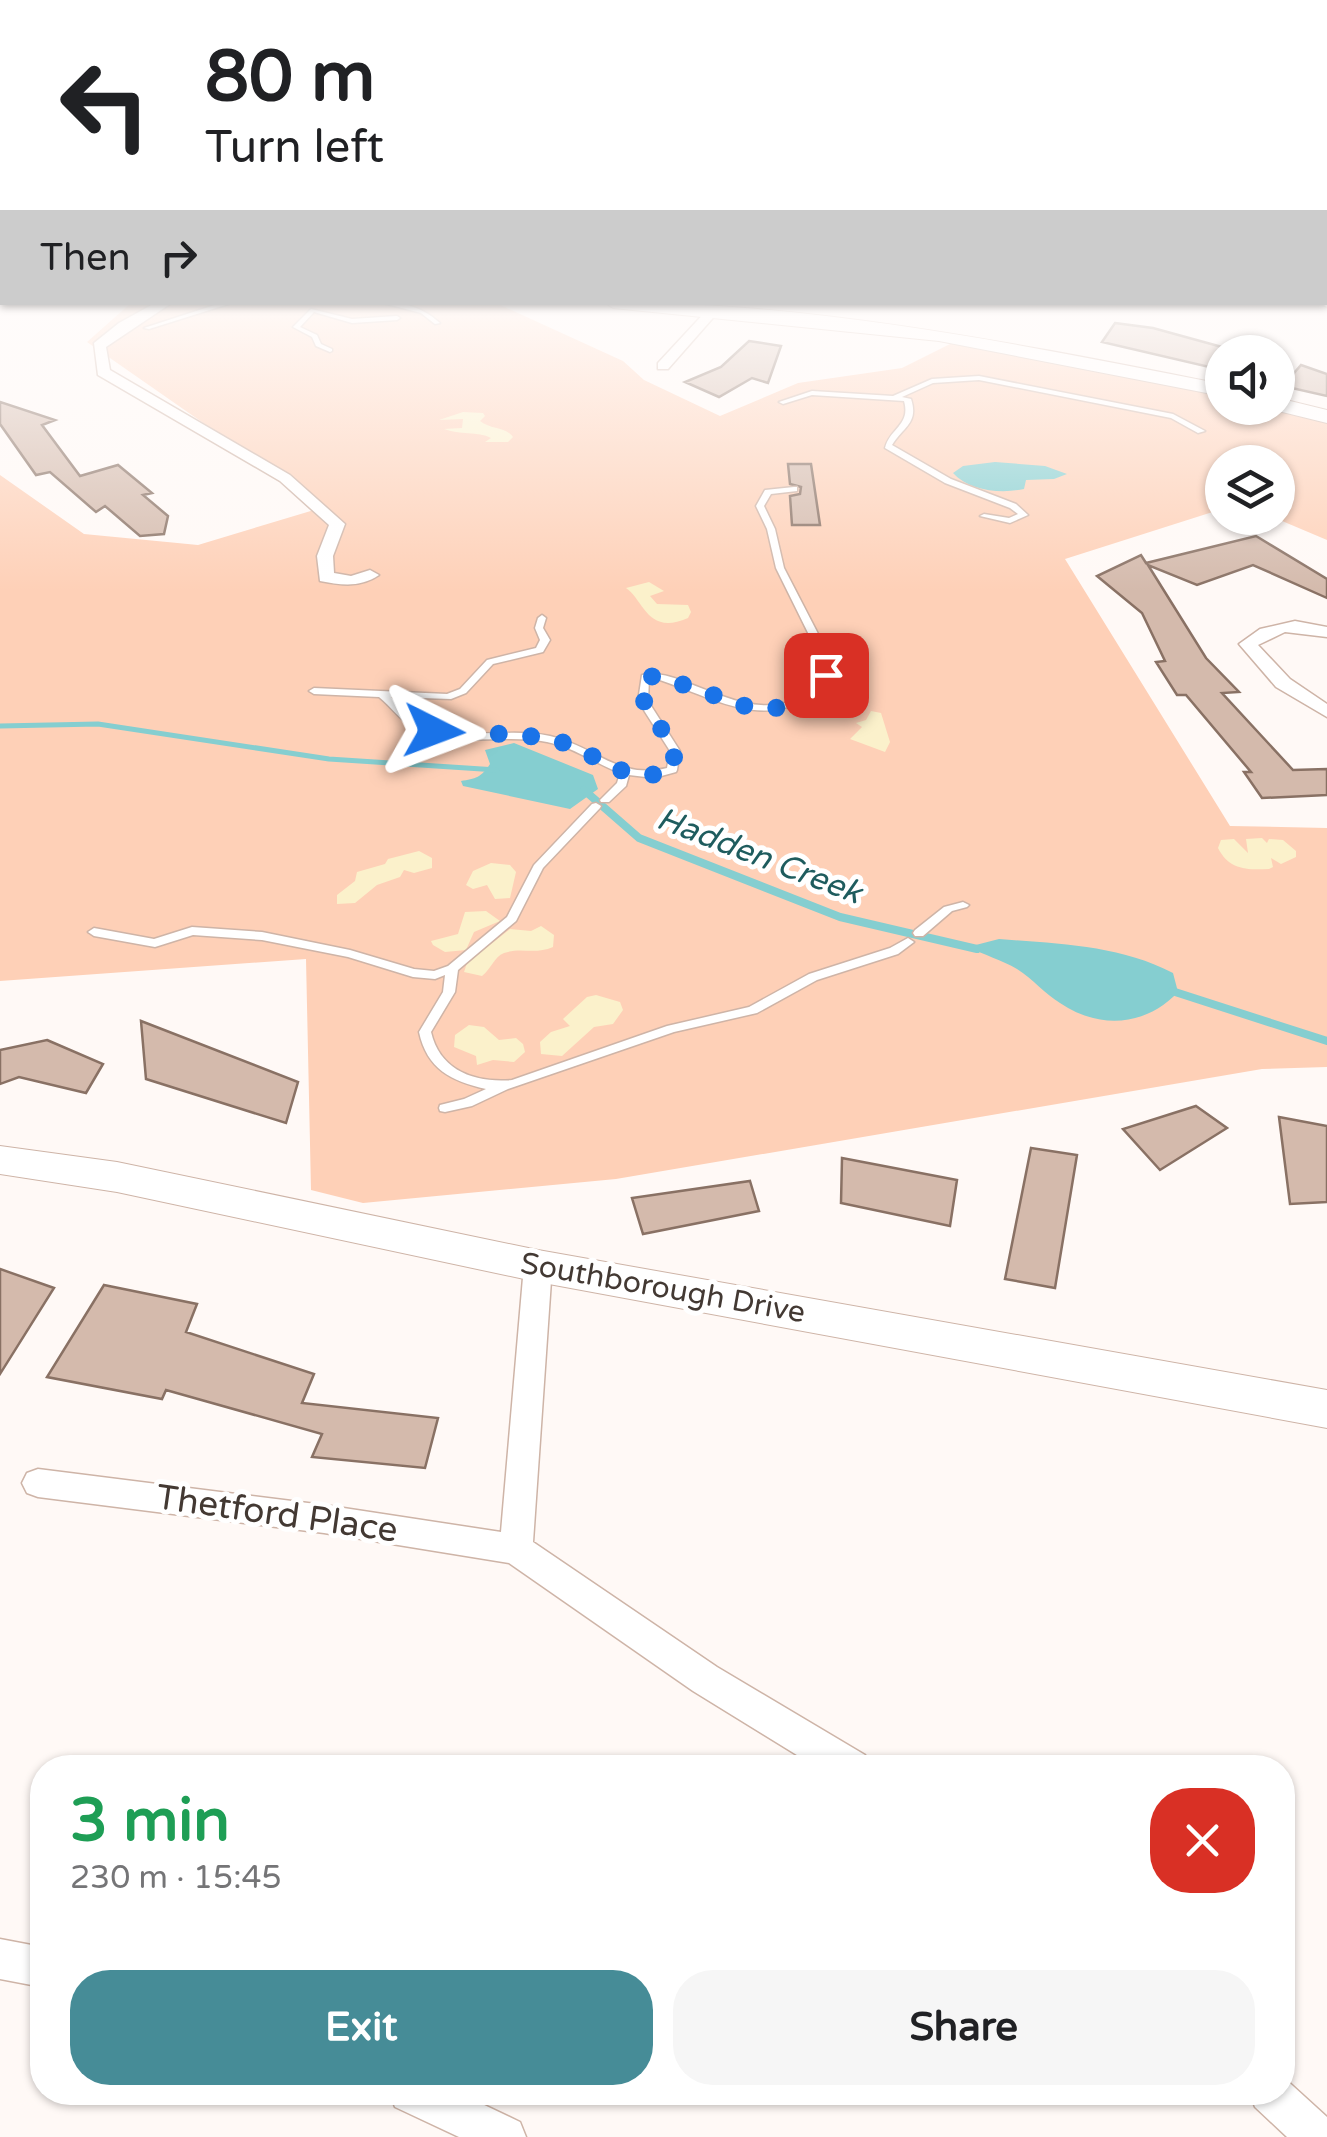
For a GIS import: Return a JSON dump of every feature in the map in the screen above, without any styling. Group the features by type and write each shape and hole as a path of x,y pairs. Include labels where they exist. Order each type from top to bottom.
{"street":[{"path":"139,393 285,478 331,516 338,524 324,556 326,577 352,580 370,575"},
{"path":"1295,409 1327,417"},
{"path":"1327,632 1289,626 1265,629 1248,644 1268,671 1302,700 1327,711"},
{"name":"Southborough Drive","path":"0,1160 117,1176 538,1266 1327,1409"},
{"path":"538,1266 516,1549 704,1679 830,1755"},
{"name":"Thetford Place","path":"38,1483 324,1519 516,1549"},
{"path":"0,1959 30,1965"},
{"path":"437,2105 504,2137"},
{"path":"1284,2105 1317,2137"}],"lane":[{"path":"782,402 812,393 907,400 912,413 910,421 890,440 889,448 953,483 1013,506 1024,517 1006,520 984,516"},
{"path":"889,398 902,393"},
{"path":"1054,393 1164,414 1188,422 1200,431"},
{"path":"383,696 415,726 424,729 548,739 572,746 624,774 659,775 672,770 675,751 644,701 642,684 648,676 766,709 792,706 824,680 826,659 780,568 771,529 760,506 768,492 794,489"},
{"path":"314,692 442,699 458,694 490,662 542,648 546,640 539,628 542,618"},
{"path":"94,932 155,943 192,931 262,936 350,954 412,973 435,975 452,969 512,919 538,867 622,784 624,774"},
{"path":"445,1108 468,1104 503,1086 656,1034 753,1010 814,977 894,951 948,909 964,905"},
{"path":"452,969 449,992 425,1032 430,1055 439,1066 459,1075 503,1086"}],"shaded area":[{"path":"160,393 671,393 720,416 775,393 1205,393 1205,425 1295,425 1295,413 1327,421 1327,540 1295,526 1295,445 1205,445 1205,514 1065,559 1230,826 1327,828 1327,1067 1262,1069 616,1179 363,1203 311,1190 306,959 0,981 0,475 84,534 198,545 324,507"}],"sand":[{"path":"463,412 483,413 480,421 513,437 508,442 485,442 491,438 444,429 462,428 463,419 439,420"},
{"path":"649,582 664,591 650,596 657,604 688,605 688,618 664,623 648,614 626,588"},
{"path":"871,711 881,713 890,742 885,752 850,739 862,727 856,723 866,720"},
{"path":"1262,838 1267,843 1269,839 1283,840 1296,851 1296,857 1281,864 1271,858 1273,867 1269,869 1246,869 1233,865 1218,848 1221,840 1234,839 1248,853 1246,839"},
{"path":"419,851 432,858 432,868 414,873 404,870 400,877 377,885 355,903 337,904 337,895 355,881 357,872"},
{"path":"491,863 510,865 516,872 510,898 495,899 487,885 473,889 466,885 473,871"},
{"path":"486,911 500,921 474,932 466,950 445,952 433,945 431,941 458,934 465,912"},
{"path":"541,926 554,935 553,947 504,953 482,976 464,972 467,963 510,929 531,931"},
{"path":"596,995 620,1002 623,1010 613,1024 594,1027 562,1056 541,1054 540,1042 551,1032 570,1026 563,1019 587,997"},
{"path":"469,1025 484,1027 499,1040 516,1038 525,1052 514,1062 493,1060 477,1065 476,1056 454,1047 455,1035"}],"water":[{"path":"995,462 1045,466 1067,474 1054,479 1026,480 1024,489 1005,491 976,487 953,473 963,466"},
{"path":"514,743 593,775 598,789 570,809 463,786 461,781 478,777 490,764 485,750"},
{"path":"999,939 1088,947 1131,957 1173,973 1178,992 1137,1018 1091,1017 1060,1003 1017,969 968,947"}],"building":[{"path":"0,402 55,420 42,425 80,476 118,465 152,493 143,495 168,516 164,534 140,536 105,506 96,512 50,472 36,475 0,424"},
{"path":"788,464 811,464 820,525 792,525 790,496 800,494 801,487 790,484"},
{"path":"1256,536 1327,579 1327,598 1253,565 1197,585 1148,565 1206,658 1239,692 1222,693 1293,770 1327,769 1327,795 1262,798 1244,772 1251,772 1186,695 1177,695 1156,662 1165,661 1142,613 1097,576 1141,555 1146,563"},
{"path":"141,1021 298,1082 286,1123 146,1079"},
{"path":"47,1040 103,1064 86,1093 19,1077 0,1084 0,1050"},
{"path":"1196,1106 1227,1128 1160,1170 1123,1129"},
{"path":"1279,1117 1327,1126 1327,1202 1290,1204"},
{"path":"1031,1148 1077,1155 1055,1288 1005,1279"},
{"path":"842,1158 957,1180 950,1226 841,1203"},
{"path":"750,1181 759,1211 643,1234 632,1198"},
{"path":"0,1269 54,1288 0,1374"},
{"path":"104,1285 197,1304 186,1332 314,1374 302,1403 438,1418 425,1468 312,1457 322,1434 166,1390 162,1399 47,1377"}],"waterway":[{"name":"Hadden Creek","path":"0,726 98,724 329,759 497,770"},
{"name":"Hadden Creek","path":"584,790 639,838 840,917 977,949"},
{"name":"Hadden Creek","path":"1172,991 1327,1041"}],"route":[{"path":"434,731 564,742 624,774 659,775 672,770 675,751 645,704 644,677 667,678 748,707 766,709 792,706 820,686 826,675"}]}
